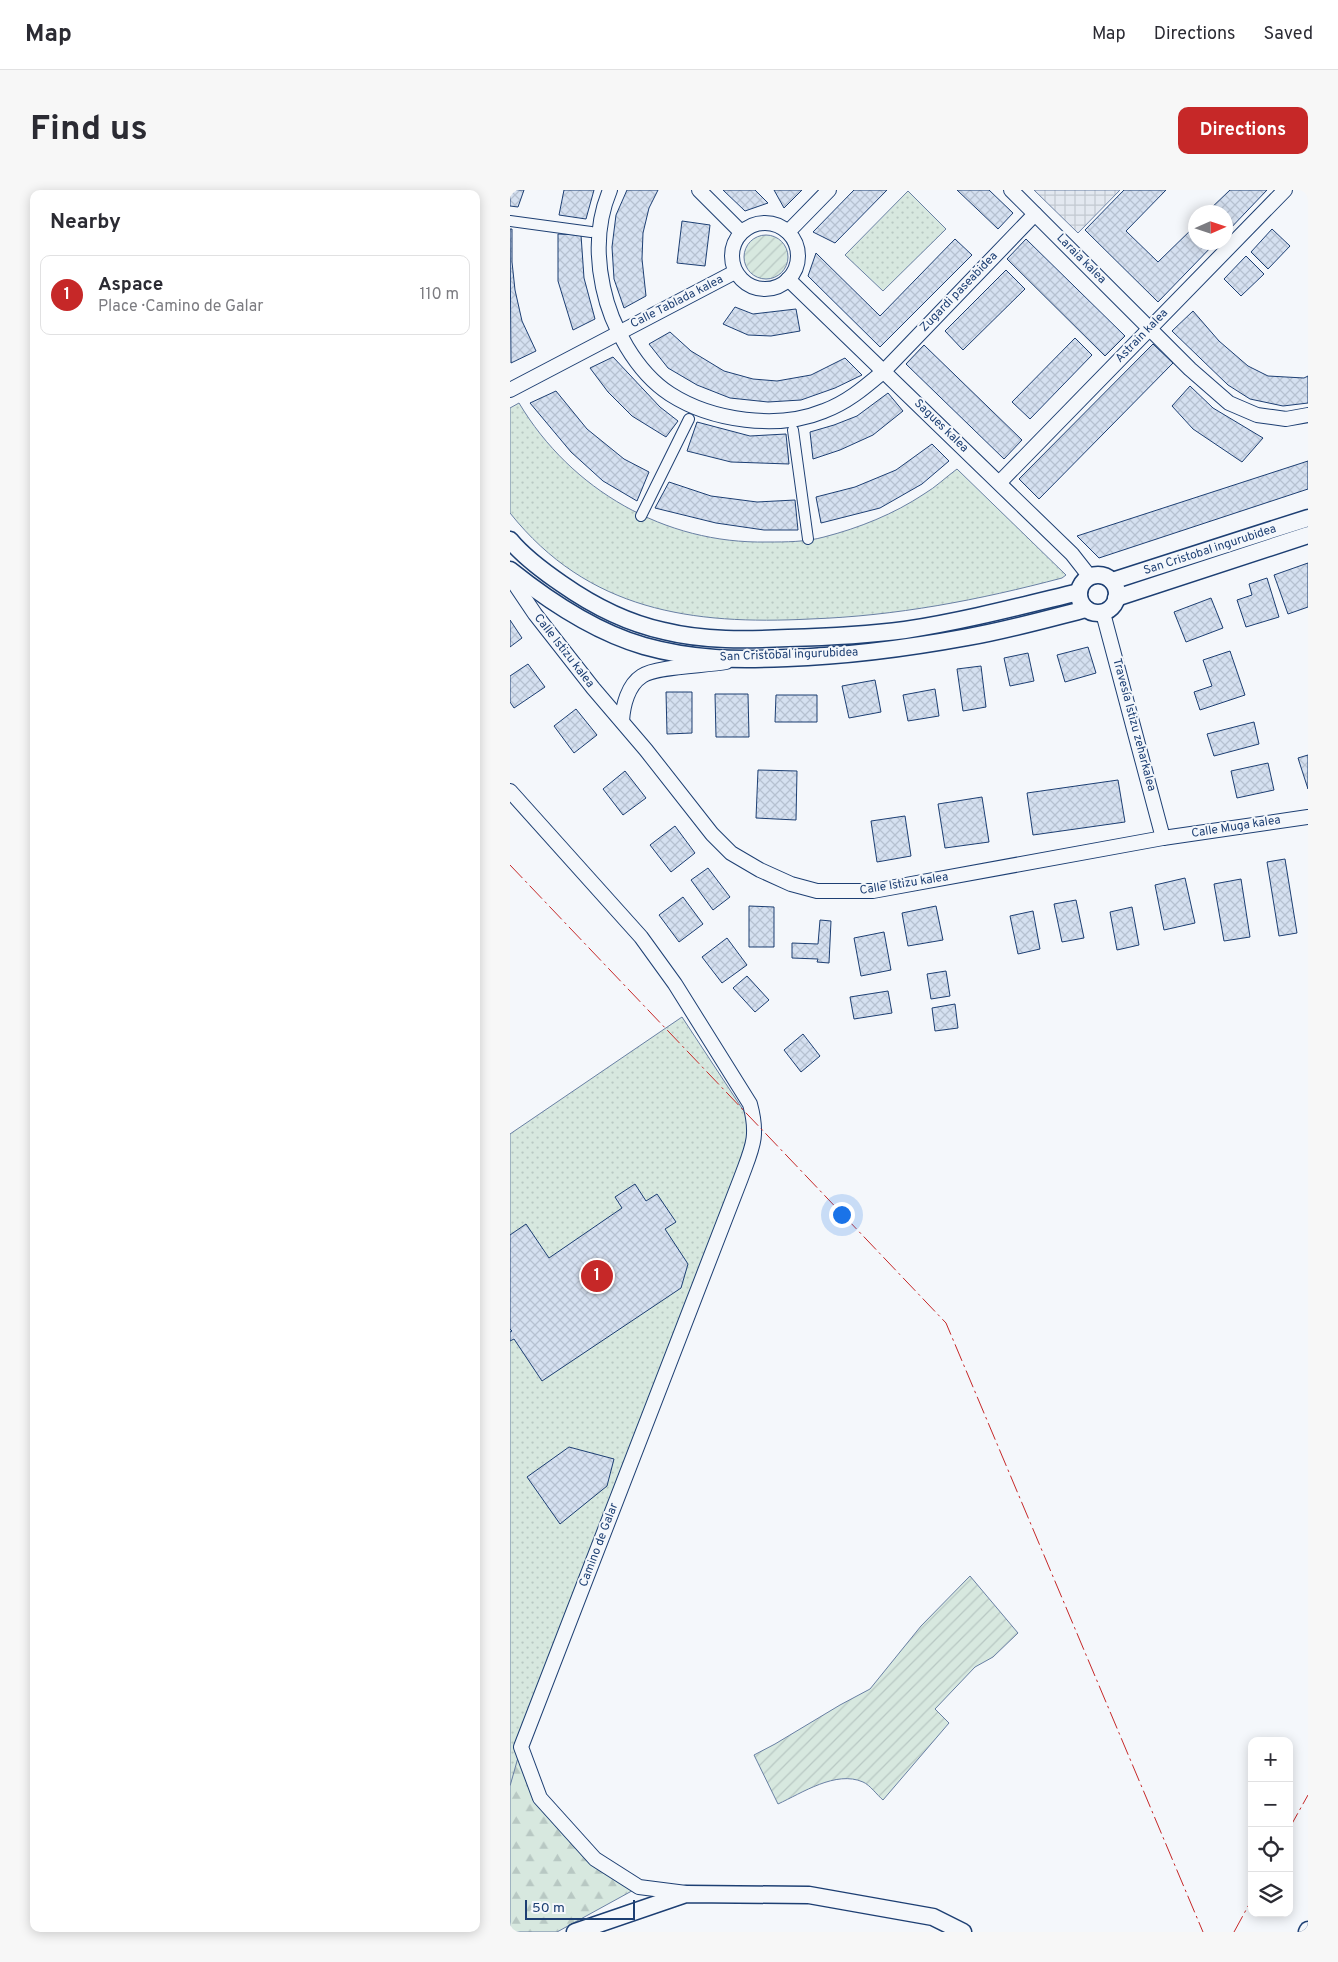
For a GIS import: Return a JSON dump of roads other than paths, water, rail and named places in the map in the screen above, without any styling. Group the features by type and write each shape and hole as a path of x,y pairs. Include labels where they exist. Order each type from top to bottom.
{"street":[{"name":"Calle Tablada kalea","path":"610,190 602,220 598,251 605,295 618,332 630,352 649,376 670,394 708,411 736,419 763,422 796,419 824,412 860,392 884,371"},
{"path":"699,190 741,232"},
{"path":"788,232 829,190"},
{"name":"Laraia kalea","path":"1011,190 1190,369 1229,404 1257,415 1272,418 1308,416"},
{"name":"Astrain kalea","path":"1000,482 1285,190"},
{"name":"Zugardi paseabidea","path":"884,371 1035,214"},
{"path":"510,221 591,232"},
{"path":"766,223 777,225 788,232 794,241 798,254 796,266 788,279 768,289 750,286 742,281 736,272 732,250 741,232 753,225 766,223"},
{"name":"Calle Tablada kalea","path":"510,390 736,272"},
{"name":"Sagues kalea","path":"788,279 1000,482 1080,562 1090,577"},
{"path":"641,516 689,418"},
{"path":"793,430 808,539"},
{"name":"San Cristobal ingurubidea","path":"1112,581 1308,518"},
{"name":"San Cristobal ingurubidea","path":"1116,598 1308,535"},
{"name":"San Cristobal ingurubidea","path":"510,540 540,569 594,605 627,620 664,631 695,636 745,639 830,637 903,630 961,620 1079,592"},
{"name":"San Cristobal ingurubidea","path":"510,570 563,608 602,630 643,645 705,658 739,659 832,656 900,648 969,637 1086,610"},
{"path":"1098,575 1112,581 1116,589 1116,598 1110,610 1094,613 1086,610 1080,602 1079,592 1085,580 1098,575"},
{"name":"Calle Istizu kalea","path":"510,577 535,614 593,688 622,721 712,834 731,853 760,870 791,884 817,890 873,891 1163,838"},
{"name":"Travesía Istizu zeharkalea","path":"1104,612 1163,838"},
{"path":"622,721 623,707 627,696 640,677 651,671 706,666 739,659"},
{"name":"Camino de Galar","path":"510,791 641,937 675,984 750,1104 754,1120 753,1142 741,1178 521,1747 540,1798 595,1859 639,1887 686,1894"},
{"name":"Calle Muga kalea","path":"1163,838 1308,816"},
{"path":"575,1932 686,1894 810,1895 933,1917 963,1932"}],"place":[{"name":"Aspace","path":"597,1276"}]}
